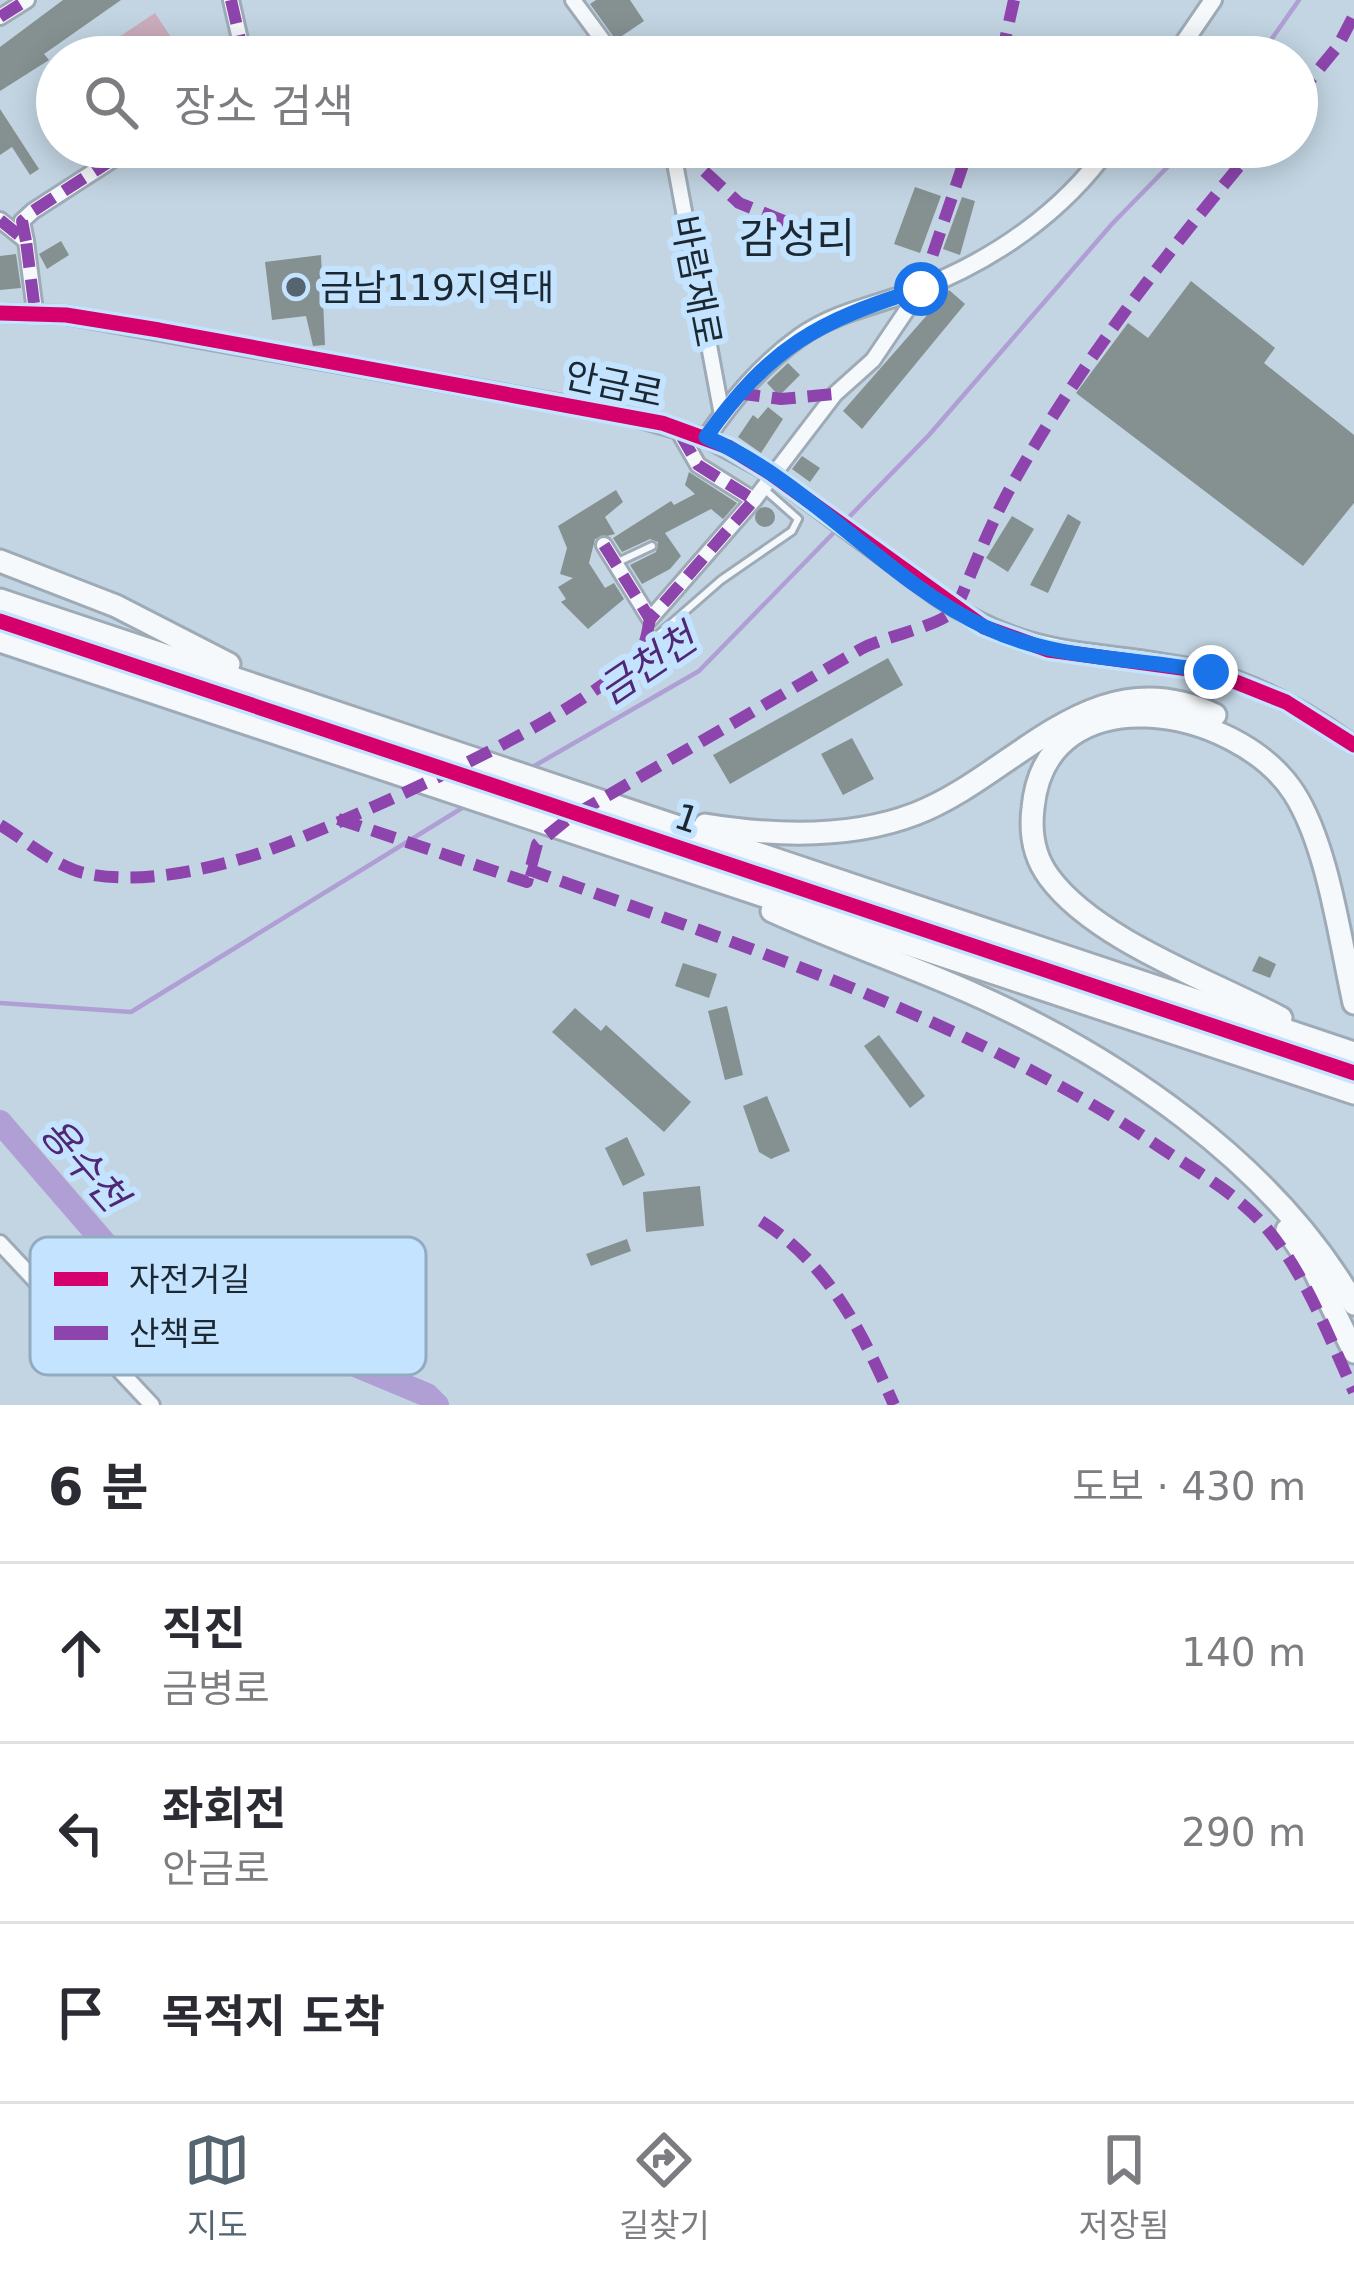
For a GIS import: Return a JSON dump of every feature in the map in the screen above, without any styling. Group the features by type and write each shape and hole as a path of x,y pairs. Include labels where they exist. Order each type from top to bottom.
{"highway":[{"path":"0,560 116,606 294,697"},
{"name":"1","path":"0,599 651,816 775,832 878,826 960,791 1067,721 1099,708 1155,700 1205,710 1242,728 1290,766 1321,819 1354,935"},
{"name":"1","path":"0,641 668,864 971,993 1113,1072 1238,1161 1286,1206 1354,1304"},
{"path":"1344,1050 1106,928 1070,902 1046,875 1033,843 1034,792 1060,748 1076,733 1131,715 1203,724 1250,747 1296,796 1309,825 1354,1003"},
{"path":"651,816 1344,1050"},
{"path":"668,864 1345,1090"},
{"path":"1238,1161 1313,1268 1354,1352"}],"street":[{"path":"0,17 26,0"},
{"path":"230,0 239,36"},
{"path":"573,0 599,36"},
{"path":"1188,36 1213,0"},
{"path":"34,311 22,221 101,168"},
{"name":"바람재로","path":"676,168 722,415"},
{"path":"706,437 736,392 801,337 845,313 921,289 1030,230 1091,168"},
{"path":"0,220 26,241"},
{"path":"604,545 650,619 835,394 894,334 921,289"},
{"name":"안금로","path":"0,314 34,311 630,416 706,437 762,487 984,627 1048,650 1173,664 1247,685 1320,720 1354,745"},
{"path":"678,430 698,465 762,487"},
{"path":"0,1243 30,1275"},
{"path":"124,1375 152,1405"}],"lane":[{"path":"643,648 721,580 792,531 798,519 762,487"},
{"path":"615,563 652,546"}],"shaded area":[{"path":"155,13 170,36 120,36"}],"building":[{"path":"63,0 121,0 70,36 36,36 36,68 0,91 0,47"},
{"path":"630,0 644,21 622,36 613,36 590,4"},
{"path":"0,109 39,169 30,175 12,147 0,155"},
{"path":"915,187 941,196 920,253 894,244"},
{"path":"962,197 975,201 960,255 943,249"},
{"path":"61,241 69,255 47,269 39,254"},
{"path":"16,254 21,288 0,290 0,256"},
{"name":"금남119지역대","path":"321,255 325,345 313,346 306,316 272,320 265,262"},
{"path":"1191,281 1275,348 1264,363 1354,435 1354,503 1303,566 1076,393 1128,323 1148,338"},
{"path":"949,290 965,304 862,429 843,411"},
{"path":"788,363 800,375 779,396 767,383"},
{"path":"768,407 783,419 761,453 738,437 753,415 758,419"},
{"path":"802,456 820,468 810,482 792,469"},
{"path":"689,472 737,503 723,519 711,509 665,533 681,556 670,569 642,584 630,565 656,552 658,542 650,539 622,552 613,538 671,501 674,505 695,494 685,485"},
{"path":"616,490 623,502 605,517 615,534 595,539 589,563 605,588 614,583 624,599 588,629 561,602 566,599 558,587 573,578 560,574 567,548 558,526"},
{"path":"765,507 775,517 765,527 755,517"},
{"path":"1068,514 1081,522 1048,593 1030,585"},
{"path":"1012,516 1034,529 1008,572 986,558"},
{"path":"888,658 903,685 730,784 713,755"},
{"path":"852,738 874,779 843,795 821,754"},
{"path":"1259,956 1276,964 1270,978 1252,971"},
{"path":"683,963 717,974 709,998 675,986"},
{"path":"727,1006 743,1075 725,1080 708,1011"},
{"path":"575,1008 601,1031 606,1025 691,1102 664,1132 552,1032"},
{"path":"879,1035 925,1096 910,1108 864,1046"},
{"path":"767,1096 790,1151 771,1159 759,1152 743,1106"},
{"path":"627,1137 645,1175 623,1186 605,1148"},
{"path":"700,1186 704,1226 646,1232 643,1192"},
{"path":"627,1239 631,1251 591,1266 586,1254"}],"waterway":[{"name":"금천천","path":"1274,36 1299,0"},
{"name":"금천천","path":"529,769 699,671 929,435 1167,168"},
{"name":"금천천","path":"482,796 509,781"},
{"name":"금천천","path":"0,1003 131,1012 467,805"},
{"name":"용수천","path":"0,1122 99,1237"},
{"name":"용수천","path":"379,1375 427,1395 437,1405"}],"marked path":[{"path":"0,17 27,0"},
{"path":"231,0 239,36"},
{"path":"1006,36 1014,0"},
{"path":"1318,70 1354,15"},
{"path":"26,241 22,221 100,168"},
{"path":"701,168 739,203 829,239"},
{"path":"921,289 962,168"},
{"path":"338,819 527,882 537,844 569,818 861,649 948,615 956,609 1005,498 1039,438 1157,268 1238,168"},
{"path":"0,220 26,241 35,311"},
{"path":"736,393 781,399 835,394"},
{"path":"604,545 650,619 754,500 698,465 678,430"},
{"path":"0,825 66,866 108,877 170,874 251,856 398,796 578,701 620,671 643,646 650,619"},
{"path":"527,869 773,957 933,1023 1011,1060 1161,1148 1215,1183 1263,1224 1291,1262 1354,1392"},
{"path":"761,1221 825,1279 856,1326 894,1405"}],"cycle path":[{"path":"0,313 66,315 159,330 662,423 728,447 769,472 984,627 1048,650 1211,672 1286,702 1354,745"},
{"name":"1","path":"0,621 1354,1073"}],"place":[{"name":"금남119지역대","path":"296,287"}],"district":[{"name":"감성리","path":"797,238"}],"route":[{"path":"921,289 845,313 801,337 736,392 706,437 770,472 984,627 1048,650 1211,672"}]}
